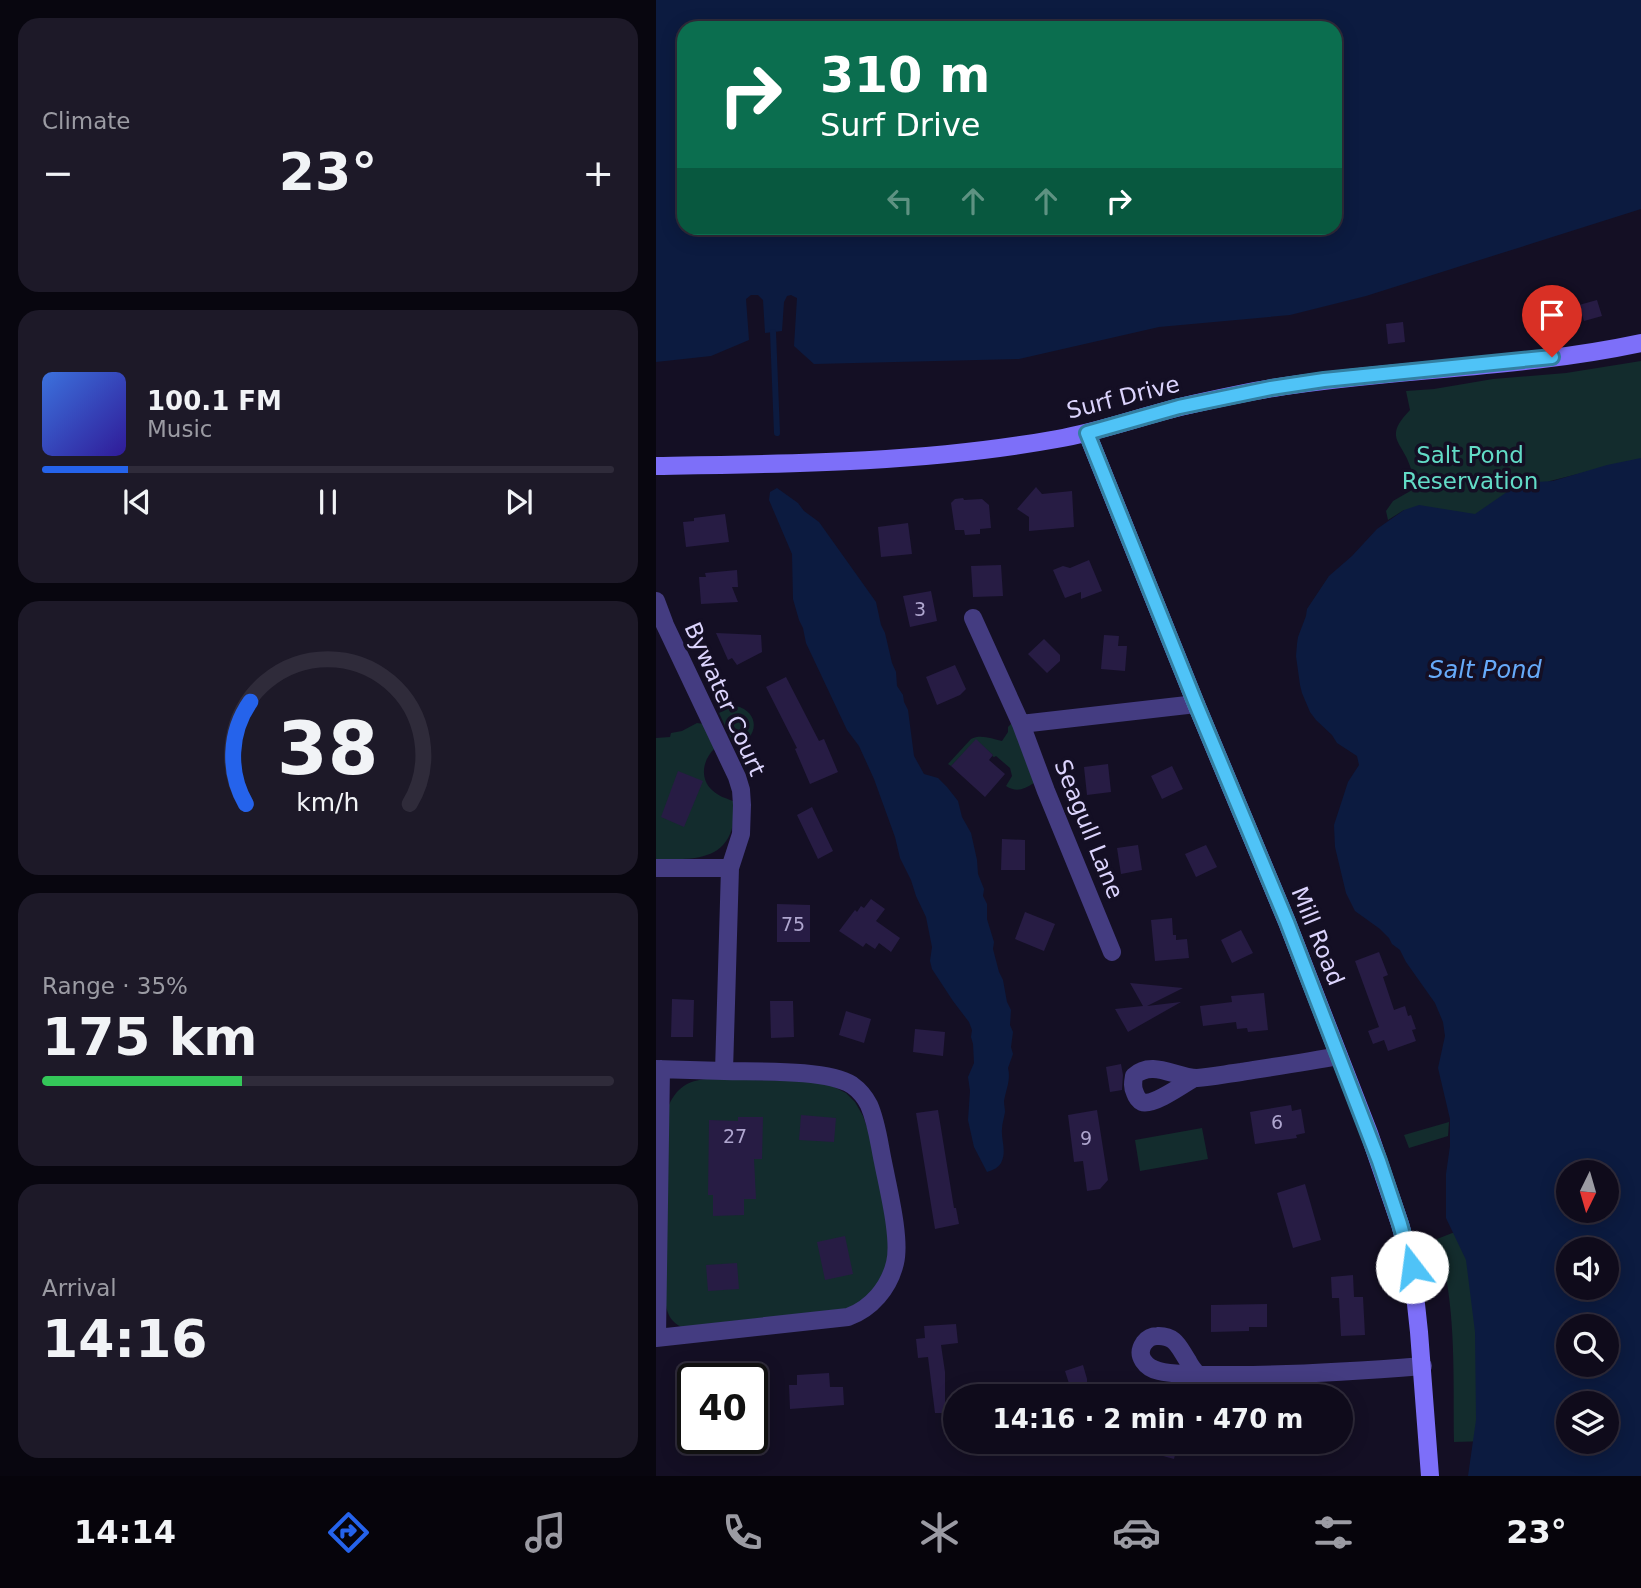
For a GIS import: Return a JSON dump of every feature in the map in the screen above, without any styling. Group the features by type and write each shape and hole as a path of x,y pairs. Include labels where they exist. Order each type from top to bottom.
{"street":[{"name":"Surf Drive","path":"656,466 763,465 882,459 1004,447 1087,433 1179,407 1271,388 1324,380 1570,355 1641,343"},
{"name":"Mill Road","path":"1087,433 1287,922 1379,1161 1402,1230 1412,1267 1423,1366 1430,1476"},
{"name":"Bywater Court","path":"656,601 661,625 741,790 741,834 730,868 724,1071"},
{"name":"Seagull Lane","path":"973,618 1021,724 1112,952"},
{"path":"1021,724 1196,704"},
{"path":"656,868 730,868"},
{"path":"1194,1078 1339,1056"},
{"path":"658,1069 724,1071 824,1075 841,1080 860,1092 868,1102 889,1194 897,1253 895,1266 883,1290 858,1314 657,1338 658,1069"},
{"path":"1197,1374 1283,1375 1423,1366"}],"green space":[{"name":"Salt Pond Reservation","path":"1641,361 1641,461 1550,481 1473,522 1404,510 1388,520 1386,511 1393,501 1412,490 1414,482 1408,460 1396,434 1397,428 1410,410 1406,391 1493,379 1566,373"},
{"path":"736,706 750,714 754,727 748,738 734,745 719,713 728,707"},
{"path":"697,723 704,724 715,748 705,763 705,780 714,792 733,801 732,830 724,843 708,855 688,859 656,859 656,738 670,737 671,733"},
{"path":"1012,723 1034,783 1020,789 1006,786 1012,776 1010,768 996,756 992,756 976,740 951,766 948,764 971,739 983,737 1002,741"},
{"path":"706,1079 808,1081 830,1085 846,1093 855,1102 870,1136 889,1231 889,1261 876,1289 853,1308 681,1327 671,1318 666,1306 666,1112 681,1088"},
{"path":"1449,1122 1448,1136 1409,1148 1404,1135"},
{"path":"1202,1128 1208,1159 1140,1171 1135,1140"},
{"path":"1465,1228 1488,1441 1454,1442 1451,1314 1437,1239"}],"water":[{"path":"656,0 1641,0 1641,209 1366,296 1290,315 1159,327 1019,359 814,364 794,346 797,298 787,296 784,302 782,331 765,333 763,300 758,295 751,295 746,299 749,340 711,356 656,362"},
{"name":"Salt Pond","path":"1641,458 1641,1476 1468,1476 1476,1420 1475,1332 1466,1260 1446,1218 1450,1119 1438,1068 1445,1036 1443,1022 1435,1003 1400,950 1380,929 1355,911 1346,893 1335,847 1334,825 1348,782 1359,765 1357,756 1337,743 1310,712 1300,685 1296,656 1298,637 1307,609 1329,576 1377,529 1404,510 1419,505 1475,514 1520,483 1553,481"},
{"path":"777,488 819,522 876,602 896,672 897,686 908,710 914,756 924,774 938,778 958,801 962,817 971,833 978,874 987,904 993,949 1011,1010 1010,1025 1013,1032 1013,1054 1008,1068 1009,1080 1002,1125 1004,1154 1001,1163 987,1172 974,1147 968,1120 968,1077 974,1063 972,1030 932,969 932,947 926,917 900,858 874,779 859,746 847,730 806,643 793,599 792,554 769,500 770,492"}],"building":[{"path":"1597,300 1602,316 1584,321 1579,305"},
{"path":"1403,322 1405,342 1388,344 1386,324"},
{"path":"1036,487 1042,494 1072,491 1074,527 1029,531 1029,517 1017,509"},
{"path":"955,499 982,499 989,505 991,528 980,529 980,534 965,535 964,530 955,530 951,503"},
{"path":"725,514 729,542 686,547 683,522"},
{"path":"908,523 912,554 881,557 878,527"},
{"path":"1089,560 1102,591 1081,599 1081,592 1065,598 1053,570 1063,566 1070,568"},
{"path":"1001,565 1003,596 973,597 971,566"},
{"path":"737,570 738,587 732,587 738,602 701,604 699,577 706,577 705,573"},
{"path":"931,591 937,621 910,627 903,596"},
{"path":"716,633 761,635 762,652 737,665 732,658 728,660"},
{"path":"1104,635 1119,636 1118,646 1127,646 1125,671 1101,669"},
{"path":"1044,639 1060,655 1060,661 1047,673 1028,654"},
{"path":"955,665 966,689 960,695 937,705 926,677"},
{"path":"786,677 819,741 824,739 838,772 810,784 795,749 797,748 766,687"},
{"path":"976,739 993,755 989,760 1005,774 985,797 951,766"},
{"path":"1108,764 1111,792 1087,795 1084,767"},
{"path":"1172,766 1183,789 1162,799 1151,776"},
{"path":"678,771 703,781 684,827 661,817"},
{"path":"812,807 833,851 818,859 797,815"},
{"path":"1002,839 1025,840 1025,870 1001,870"},
{"path":"1138,845 1142,870 1121,874 1117,848"},
{"path":"1206,845 1217,867 1196,877 1185,854"},
{"path":"871,899 885,909 876,921 900,938 891,952 879,943 875,949 866,943 863,947 839,931 855,910 857,912 861,906 864,908"},
{"path":"777,904 810,905 810,942 777,942"},
{"path":"1025,912 1055,924 1044,951 1015,939"},
{"path":"1172,918 1173,935 1176,935 1176,940 1187,939 1189,958 1155,961 1151,920"},
{"path":"1241,930 1253,953 1232,963 1221,940"},
{"path":"1379,952 1388,975 1383,977 1394,1010 1405,1006 1416,1029 1412,1030 1416,1041 1388,1051 1384,1040 1373,1044 1368,1031 1379,1027 1355,961"},
{"path":"1130,983 1183,988 1147,1006 1181,1002 1128,1032 1115,1009 1143,1006"},
{"path":"1264,993 1268,1030 1248,1032 1247,1028 1237,1029 1236,1022 1203,1026 1200,1006 1232,1002 1231,996"},
{"path":"672,999 694,1000 693,1037 671,1037"},
{"path":"770,1001 793,1001 794,1037 771,1038"},
{"path":"846,1011 871,1019 864,1043 839,1035"},
{"path":"915,1029 945,1032 943,1056 913,1052"},
{"path":"1121,1064 1122,1090 1110,1092 1106,1067"},
{"path":"1291,1105 1292,1111 1301,1109 1305,1133 1296,1135 1297,1138 1255,1144 1250,1112"},
{"path":"938,1110 959,1224 935,1229 916,1113"},
{"path":"1097,1110 1108,1180 1100,1189 1087,1191 1083,1161 1074,1162 1068,1115"},
{"path":"801,1115 836,1118 834,1142 799,1140"},
{"path":"738,1117 763,1117 762,1159 754,1159 756,1199 744,1199 744,1215 713,1216 713,1195 708,1195 709,1120 738,1121"},
{"path":"1305,1184 1321,1240 1293,1248 1277,1193"},
{"path":"845,1236 853,1274 825,1280 817,1242"},
{"path":"737,1263 739,1289 708,1291 706,1265"},
{"path":"1353,1275 1354,1297 1363,1297 1365,1335 1341,1336 1339,1298 1332,1298 1331,1277"},
{"path":"1267,1304 1267,1327 1249,1327 1249,1331 1211,1332 1211,1305"},
{"path":"956,1324 958,1343 941,1345 945,1372 943,1413 935,1413 928,1357 918,1358 916,1339 925,1338 924,1326"},
{"path":"1083,1365 1087,1384 1069,1384 1065,1371"},
{"path":"829,1373 830,1387 843,1387 844,1405 790,1409 789,1385 797,1385 797,1375"},
{"path":"1156,1454 1175,1454 1174,1459"}],"waterway":[{"path":"773,332 777,433"}],"route":[{"path":"1412,1267 1379,1161 1287,922 1087,433 1179,407 1271,388 1324,380 1552,357"}]}
